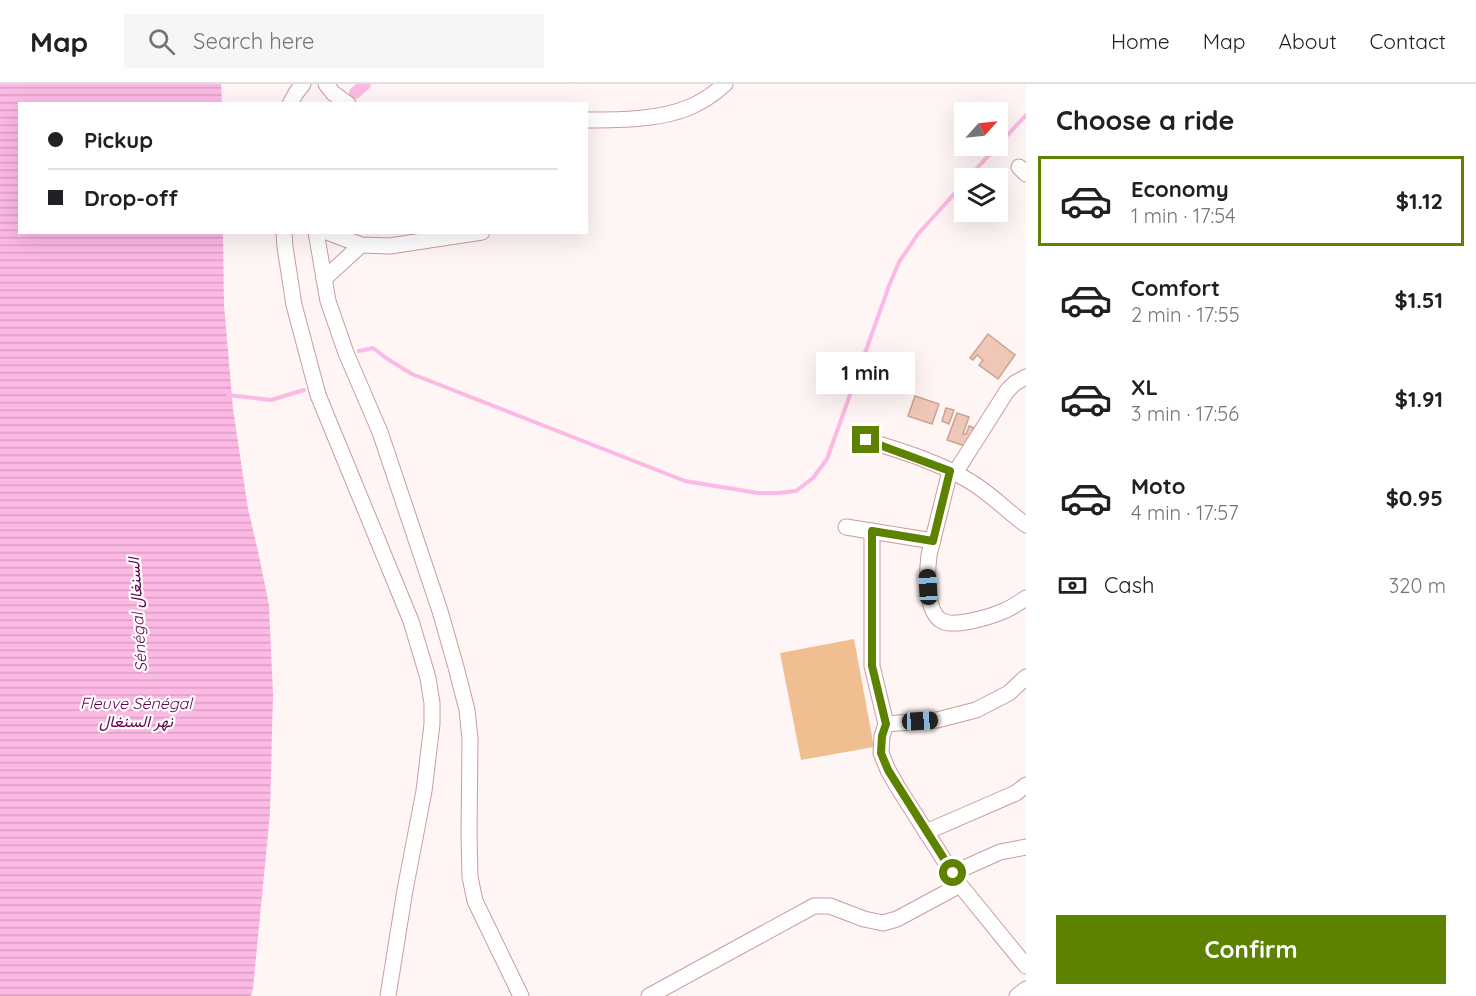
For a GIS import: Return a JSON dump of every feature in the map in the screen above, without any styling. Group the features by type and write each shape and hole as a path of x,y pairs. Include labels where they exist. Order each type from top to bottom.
{"street":[{"path":"291,102 303,84"},
{"path":"588,120 663,115 690,107 725,84"},
{"path":"329,93 345,102"},
{"path":"284,234 294,305 318,395 402,597 421,650 432,703 432,724 424,791 388,996"},
{"path":"316,234 328,301 346,353 380,432 436,600 456,668 467,710 470,739 470,877 475,900 521,996"},
{"path":"332,234 361,245 390,246 469,234"},
{"path":"324,279 361,245"},
{"path":"1026,377 1006,392 953,472 927,569 931,608 941,621 971,622 1007,610 1026,598"},
{"path":"866,440 953,472 983,489 1026,525"},
{"path":"846,527 933,541"},
{"path":"872,531 872,666 886,724 882,736 881,753 897,786 956,879 1026,966"},
{"path":"886,724 937,720 976,710 1009,693 1026,677"},
{"path":"926,832 1016,793 1026,785"},
{"path":"649,996 814,906 830,906 864,919 883,923 897,919 1000,852 1026,847"},
{"path":"1017,996 1026,989"}],"shaded area":[{"path":"854,639 874,747 801,760 780,653"}],"water":[{"name":"Fleuve Sénégal نهر السنغال","path":"0,84 221,84 222,102 18,102 18,234 223,234 224,305 233,409 248,509 269,605 273,694 270,813 253,988 251,996 0,996"}],"building":[{"path":"988,334 1015,355 998,379 979,365 983,360 977,355 973,360 970,358"},
{"path":"915,396 939,404 932,424 908,416"},
{"path":"946,408 954,410 949,424 942,421"},
{"path":"957,413 969,417 963,434 966,434 969,426 974,428 968,447 947,440"}],"waterway":[{"path":"355,93 365,84"},
{"path":"977,168 1026,115"},
{"path":"359,351 373,348 412,374 685,481 758,493 796,491 813,478 827,459 899,262 918,234 954,194"},
{"path":"228,395 271,400 304,390"}],"route":[{"path":"866,440 950,471 933,541 872,531 872,666 886,724 882,736 881,753 897,786 953,873"}],"water label":[{"name":"Sénégal السنغال","path":"137,615"}]}
